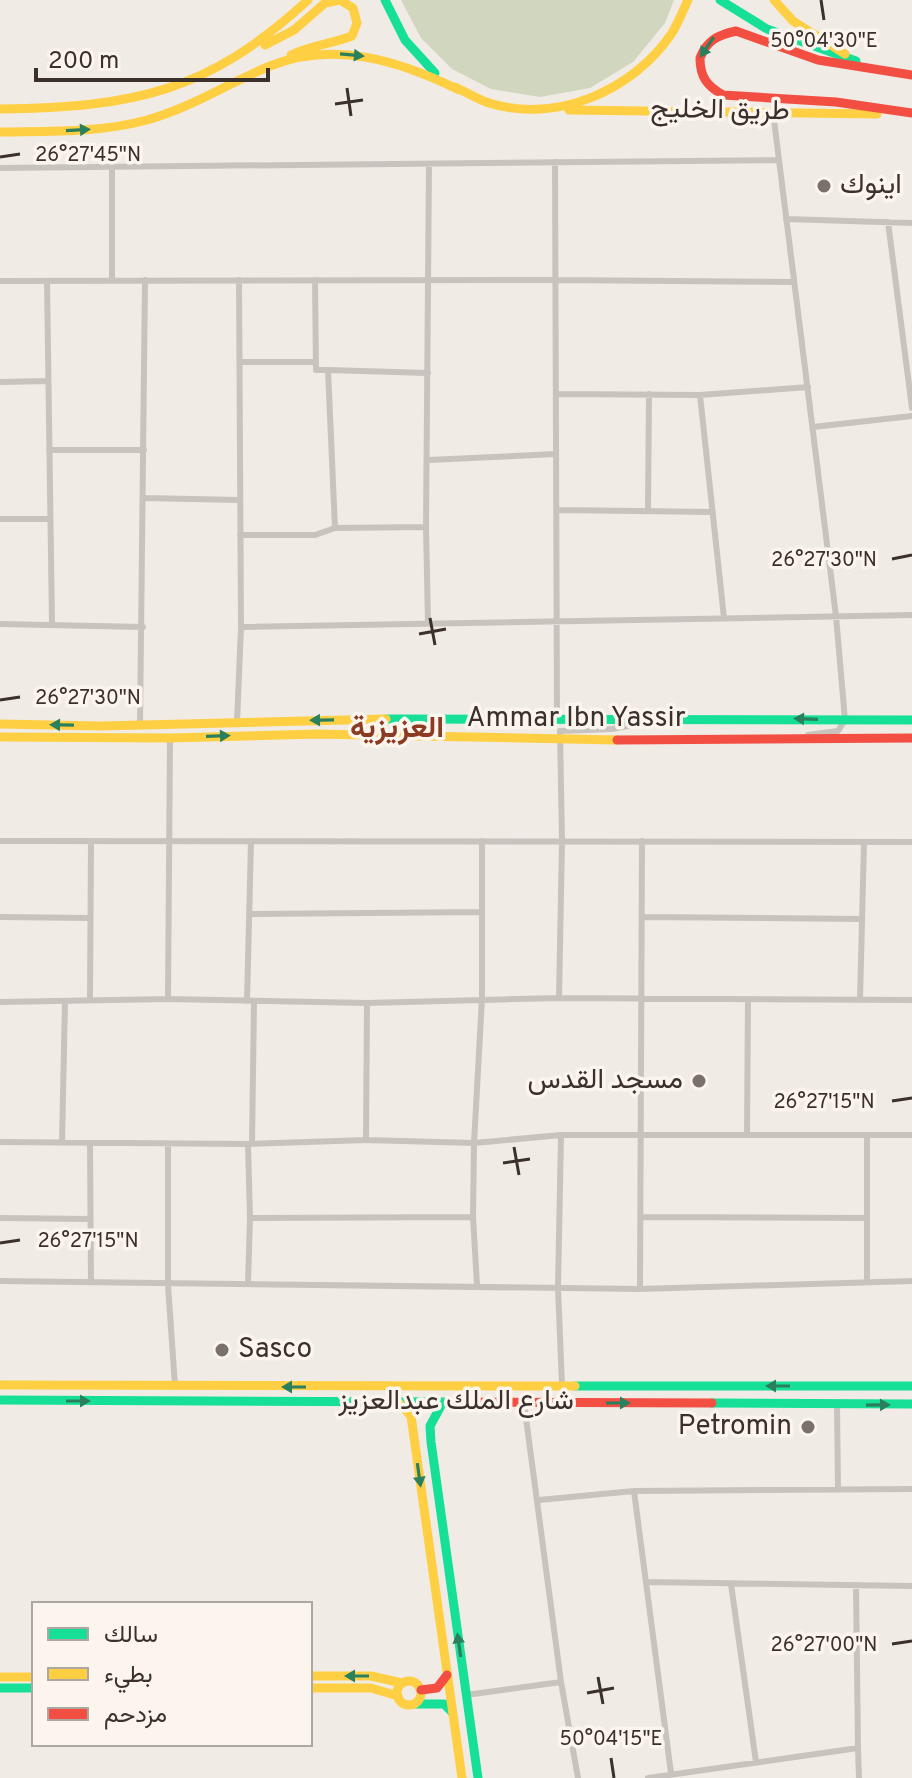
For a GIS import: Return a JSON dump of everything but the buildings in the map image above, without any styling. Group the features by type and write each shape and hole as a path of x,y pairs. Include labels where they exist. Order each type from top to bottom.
{"street":[{"path":"246,55 308,0"},
{"path":"0,109 67,109 131,100 191,82 294,30 325,3 340,0 353,8 357,23 352,36 307,47 197,102 145,120 85,130 0,132"},
{"path":"385,0 394,24 413,52 433,72 459,90"},
{"path":"271,65 326,53 370,56 408,66 459,90 504,106 527,109 571,106 595,98 631,78 664,46 688,0"},
{"path":"720,0 742,16 781,35 912,75"},
{"path":"774,0 793,21 855,60"},
{"path":"912,75 818,60 736,31 710,39 699,62 700,71 709,87 723,95 836,102 912,114"},
{"name":"طريق الخليج","path":"527,109 912,114"},
{"path":"773,112 836,616 845,720 838,731 776,738"},
{"path":"0,168 779,160"},
{"path":"555,162 557,719"},
{"path":"428,623 429,164"},
{"path":"112,167 112,280"},
{"path":"786,219 912,223"},
{"path":"888,222 912,408"},
{"path":"140,725 145,280"},
{"path":"237,722 241,627 239,280"},
{"path":"315,280 316,370 428,373"},
{"path":"0,281 794,282"},
{"path":"47,281 52,625"},
{"path":"901,325 912,326"},
{"path":"240,362 315,362"},
{"path":"328,370 335,528"},
{"path":"0,382 48,381"},
{"path":"556,394 700,395 808,387"},
{"path":"648,511 649,394"},
{"path":"700,395 724,618"},
{"path":"813,427 912,416"},
{"path":"49,450 144,450"},
{"path":"428,460 556,454"},
{"path":"144,498 240,500"},
{"path":"557,510 713,512"},
{"path":"0,519 50,519"},
{"path":"240,535 315,535 335,528 426,527"},
{"path":"241,627 912,615"},
{"path":"0,624 143,627"},
{"path":"559,998 562,841 560,731 612,729 668,718"},
{"name":"Ammar Ibn Yassir","path":"0,724 668,718 912,720"},
{"name":"Ammar Ibn Yassir","path":"0,737 170,738 331,734 558,740 912,738"},
{"path":"168,999 170,738"},
{"path":"0,841 912,842"},
{"path":"248,1284 251,841"},
{"path":"477,1285 473,1217 482,998 482,841"},
{"path":"640,1289 642,841"},
{"path":"860,1000 864,842"},
{"path":"90,1000 91,843"},
{"path":"250,914 482,912"},
{"path":"0,917 89,918"},
{"path":"642,917 861,919"},
{"path":"0,1002 168,999 367,1003 482,998 912,1000"},
{"path":"747,1135 748,999"},
{"path":"62,1143 65,1001"},
{"path":"366,1140 367,1003"},
{"path":"561,1135 558,1288 562,1385"},
{"path":"0,1142 168,1145 366,1140 474,1143 561,1135 912,1135"},
{"path":"867,1135 867,1281"},
{"path":"90,1144 91,1282"},
{"path":"168,1145 168,1285 175,1386"},
{"path":"250,1218 473,1217"},
{"path":"641,1217 867,1218"},
{"path":"0,1218 90,1219"},
{"path":"0,1281 640,1289 912,1281"},
{"name":"شارع الملك عبدالعزيز","path":"0,1385 912,1386"},
{"name":"شارع الملك عبدالعزيز","path":"0,1400 912,1404"},
{"path":"443,1402 430,1426 478,1778"},
{"path":"399,1403 410,1412 413,1428 462,1778"},
{"path":"524,1403 561,1682 578,1778"},
{"path":"837,1405 838,1490"},
{"path":"413,1428 430,1426"},
{"path":"539,1500 634,1491 912,1489"},
{"path":"634,1491 671,1773"},
{"path":"646,1582 912,1586"},
{"path":"731,1584 756,1762"},
{"path":"856,1585 859,1778"},
{"path":"421,1690 437,1688 447,1675"},
{"path":"312,1676 371,1676 402,1683 413,1681 421,1690 421,1697 415,1704"},
{"path":"0,1677 32,1677"},
{"path":"466,1695 561,1682"},
{"path":"398,1696 402,1683"},
{"path":"0,1688 32,1688"},
{"path":"312,1688 371,1688 398,1696 405,1705 444,1704 453,1714"},
{"path":"648,1778 858,1748"}],"green space":[{"path":"401,0 674,0 665,23 633,62 590,88 540,97 491,89 452,69 421,38"}],"traffic: fast":[{"path":"385,0 405,40 435,73"},
{"path":"720,0 767,29 856,61"},
{"path":"386,719 912,720"},
{"path":"575,1386 912,1386"},
{"path":"0,1400 449,1402"},
{"path":"443,1402 430,1426 431,1442 478,1778"},
{"path":"712,1403 912,1404"},
{"path":"0,1688 32,1688"},
{"path":"415,1704 444,1704 452,1712"}],"traffic: slow":[{"path":"0,109 90,104 166,89 236,56 308,0"},
{"path":"265,45 294,30 325,3 340,0 353,8 357,23 352,36 291,55"},
{"path":"455,87 489,103 514,108 540,109 591,98 615,86 656,54 672,33 688,0"},
{"path":"774,0 793,21 845,54"},
{"path":"0,132 92,129 147,120 179,109 270,66 294,58 319,55 367,57 414,70 459,90"},
{"path":"569,110 877,114"},
{"path":"0,724 101,726 386,719"},
{"path":"0,737 170,738 317,734 617,740"},
{"path":"0,1385 575,1386"},
{"path":"399,1403 411,1416 462,1778"},
{"path":"312,1676 371,1676 402,1683"},
{"path":"0,1677 32,1677"},
{"path":"409,1681 418,1684 421,1693 418,1702 409,1705 400,1702 397,1693 400,1684 409,1681"},
{"path":"312,1688 371,1688 398,1696"}],"traffic: jam":[{"path":"912,75 818,60 736,31 714,39 700,58 701,71 706,80 723,95 836,102 912,113"},
{"path":"617,740 912,738"},
{"path":"449,1402 712,1403"},
{"path":"421,1690 437,1688 447,1675"}],"place":[{"name":"اينوك","path":"824,186"},
{"name":"مسجد القدس","path":"699,1081"},
{"name":"Sasco","path":"222,1350"},
{"name":"Petromin","path":"808,1427"}],"district":[{"name":"العزيزية","path":"397,729"}]}
